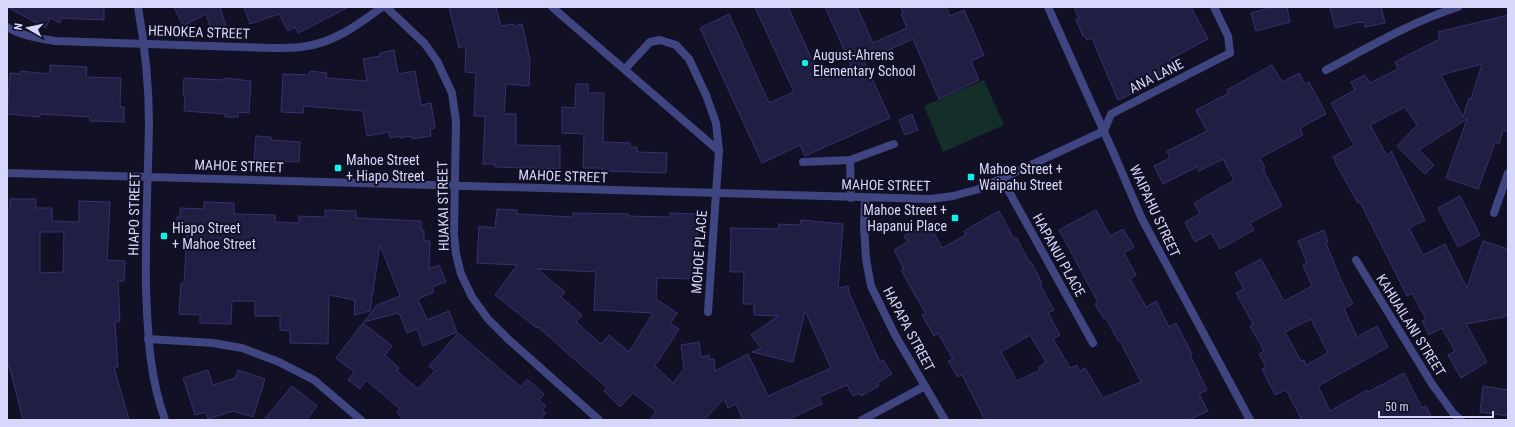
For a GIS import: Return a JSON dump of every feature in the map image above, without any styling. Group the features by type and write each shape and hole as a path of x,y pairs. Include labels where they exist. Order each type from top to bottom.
{"street":[{"name":"HIAPO STREET","path":"138,7 144,43 149,123 146,274 148,339 152,375 165,420"},
{"name":"HENOKEA STREET","path":"7,27 31,37 54,41 273,48 302,47 321,43 339,36 359,24 382,7"},
{"name":"HUAKAI STREET","path":"386,7 425,44 437,61 452,94 456,121 454,234 456,254 461,274 472,297 488,319 508,339 599,420"},
{"path":"552,7 719,151"},
{"name":"WAIPAHU STREET","path":"1048,7 1152,240 1250,420"},
{"name":"ANA LANE","path":"1104,132 1111,114 1230,53 1228,36 1214,7"},
{"path":"1326,70 1400,30 1436,14 1458,7"},
{"name":"MOHOE PLACE","path":"625,69 650,42 660,40 676,45 689,59 706,95 716,123 719,151 708,312"},
{"name":"MAHOE STREET","path":"7,173 851,198 931,199 953,196 979,189 1104,132"},
{"path":"803,162 850,160 894,144"},
{"path":"850,160 851,198"},
{"path":"1494,213 1508,173"},
{"name":"HAPANUI PLACE","path":"1002,179 1092,343"},
{"name":"HAPAPA STREET","path":"865,198 864,226 866,259 871,286 895,335 945,420"},
{"name":"KAHUAILANI STREET","path":"1356,260 1432,384 1453,413 1461,420"},
{"path":"148,339 213,343 242,348 279,362 314,380 361,420"},
{"path":"862,420 925,386"}],"green space":[{"path":"984,80 1004,125 943,152 924,106"}],"building":[{"path":"7,7 104,7 104,20 61,18 60,23 50,18 46,28"},
{"path":"174,7 220,7 227,29 212,33 206,14 183,26"},
{"path":"244,7 349,7 298,33 295,27 288,31 279,14 250,24"},
{"path":"449,7 496,7 501,26 522,24 530,59 529,86 506,84 504,114 516,114 516,145 560,146 560,169 495,167 495,164 483,164 485,116 474,116 476,73 465,72 466,46 459,48"},
{"path":"755,7 788,7 821,79 851,65 825,7 857,7 873,43 907,28 901,14 903,13 901,7 946,7 950,16 964,10 984,55 971,61 979,80 939,99 913,39 864,61 890,118 805,156 800,145 762,163 700,28 729,14 769,103 794,92"},
{"path":"1074,7 1191,7 1208,39 1170,59 1174,70 1141,85 1143,89 1118,100 1092,38 1087,40 1085,36 1083,36 1076,20 1079,19"},
{"path":"1272,7 1287,7 1290,22 1256,31 1251,13"},
{"path":"1330,7 1381,7 1385,23 1365,27 1364,22 1359,22 1335,28"},
{"path":"1508,15 1508,132 1503,130 1499,144 1495,143 1478,189 1446,178 1467,119 1419,150 1434,165 1425,174 1397,146 1417,125 1405,107 1370,125 1387,156 1391,151 1425,220 1409,228 1423,255 1445,244 1467,288 1483,241 1508,249 1508,315 1466,324 1487,362 1461,378 1448,355 1455,351 1442,328 1429,335 1422,321 1426,319 1412,293 1407,296 1360,202 1358,203 1333,157 1354,145 1331,103 1355,90 1351,82 1365,75 1370,83 1398,69 1395,62 1440,39 1438,32","holes":["1482,64 1471,99 1469,98 1463,117 1441,75"]},
{"path":"394,50 398,74 415,71 421,105 431,103 435,128 430,129 431,136 412,139 411,136 390,138 389,132 367,136 363,111 304,106 303,113 281,112 283,74 309,75 310,71 327,73 326,78 367,81 363,59 380,56 380,53"},
{"path":"50,65 87,67 86,77 121,78 120,107 124,107 124,122 90,121 90,117 40,114 40,117 7,114 10,73 20,74 20,71 50,74"},
{"path":"1272,65 1282,82 1299,73 1305,84 1309,82 1326,114 1300,128 1303,135 1260,158 1265,168 1263,169 1282,206 1250,223 1254,230 1220,249 1211,233 1195,242 1185,222 1200,214 1194,203 1234,180 1223,159 1199,171 1197,167 1163,184 1154,166 1170,158 1167,151 1207,131 1196,110 1229,93 1227,90"},
{"path":"184,78 224,80 224,78 251,81 249,113 238,112 238,117 225,117 225,114 184,111"},
{"path":"576,84 588,84 588,93 604,93 603,142 630,143 630,147 637,147 637,152 667,153 666,173 602,171 602,168 583,168 584,134 562,133 562,107 575,108"},
{"path":"912,114 918,130 905,135 899,120"},
{"path":"256,136 271,137 271,140 300,142 299,162 254,160"},
{"path":"1460,196 1480,235 1458,247 1438,208"},
{"path":"10,199 36,199 36,208 52,208 52,221 79,222 79,201 110,202 107,260 125,261 124,281 118,281 120,321 115,322 118,367 114,367 129,420 23,420 10,368 8,368 7,354 7,208 10,208","holes":["40,232 64,232 63,272 40,273"]},
{"path":"204,202 234,203 234,214 275,215 275,222 299,223 299,216 325,217 325,210 356,211 356,218 421,221 421,230 424,230 424,241 430,241 429,269 439,265 446,282 432,287 434,292 418,299 427,320 449,311 457,332 423,346 417,329 407,333 398,313 364,322 377,305 400,296 380,245 370,311 354,315 355,300 329,295 328,344 290,343 290,331 280,330 280,316 255,316 255,301 232,301 231,324 200,323 200,315 179,314 181,283 184,283 187,234 177,234 177,217 180,217 180,208 204,209"},
{"path":"497,209 517,210 517,214 572,217 573,213 628,214 628,216 670,217 670,213 698,214 696,279 657,278 656,299 678,314 676,314 670,324 679,329 655,366 673,383 684,369 681,345 699,342 701,357 709,355 709,359 714,359 715,371 748,354 768,396 831,368 805,311 793,362 752,352 761,348 751,335 778,316 754,315 754,304 743,304 744,272 730,272 731,228 778,229 779,224 800,225 801,220 843,224 838,288 848,286 850,295 880,362 883,360 892,374 877,383 879,386 861,396 859,393 853,396 847,385 819,397 822,404 787,420 743,420 736,404 728,408 724,399 704,420 650,420 656,411 633,393 620,407 604,391 607,388 538,327 537,328 495,295 517,265 477,263 479,226 495,228","holes":["537,269 596,272 594,310 653,313 629,352 609,335 601,344 576,322 582,315 561,297 565,292"]},
{"path":"1096,210 1110,236 1123,229 1134,247 1124,253 1136,275 1130,279 1146,307 1156,301 1169,327 1176,323 1192,354 1190,355 1207,390 1199,394 1208,411 1189,420 985,420 962,375 958,377 948,361 953,359 938,333 934,336 922,315 926,314 901,270 904,269 894,250 908,242 904,236 928,222 942,248 966,235 964,231 999,211 1014,239 1016,237 1030,263 1031,262 1042,283 1040,285 1054,310 1048,313 1060,335 1053,339 1070,368 1077,365 1080,371 1085,368 1103,398 1141,382 1120,341 1119,342 1106,318 1104,319 1095,304 1098,302 1059,230","holes":["1030,335 1046,362 1039,367 1040,370 1017,381 1001,352"]},
{"path":"1324,230 1328,242 1326,243 1341,280 1353,304 1344,308 1357,337 1377,326 1388,347 1318,386 1330,411 1367,390 1368,392 1404,373 1422,408 1426,406 1433,420 1302,420 1286,390 1275,395 1262,369 1266,367 1259,354 1264,351 1250,326 1253,324 1236,293 1244,289 1235,273 1261,259 1284,301 1312,286 1303,265 1307,263 1298,241","holes":["1311,319 1328,353 1306,365 1304,360 1301,361 1285,332"]},
{"path":"363,323 392,346 385,355 399,368 397,371 418,389 435,371 429,366 458,333 521,387 527,379 544,394 539,400 546,406 542,410 546,413 540,420 404,420 397,413 400,409 366,380 360,389 348,380 354,372 336,358"},
{"path":"208,370 213,385 235,378 238,370 265,379 253,417 233,411 208,419 206,412 195,415 183,378"},
{"path":"292,386 317,406 306,420 264,420"},
{"path":"1483,386 1508,390 1508,416 1480,412"}],"place":[{"name":"August-Ahrens Elementary School","path":"805,63"},
{"name":"Mahoe Street + Hiapo Street","path":"338,168"},
{"name":"Mahoe Street + Waipahu Street","path":"971,177"},
{"name":"Mahoe Street + Hapanui Place","path":"955,218"},
{"name":"Hiapo Street + Mahoe Street","path":"164,236"}]}
